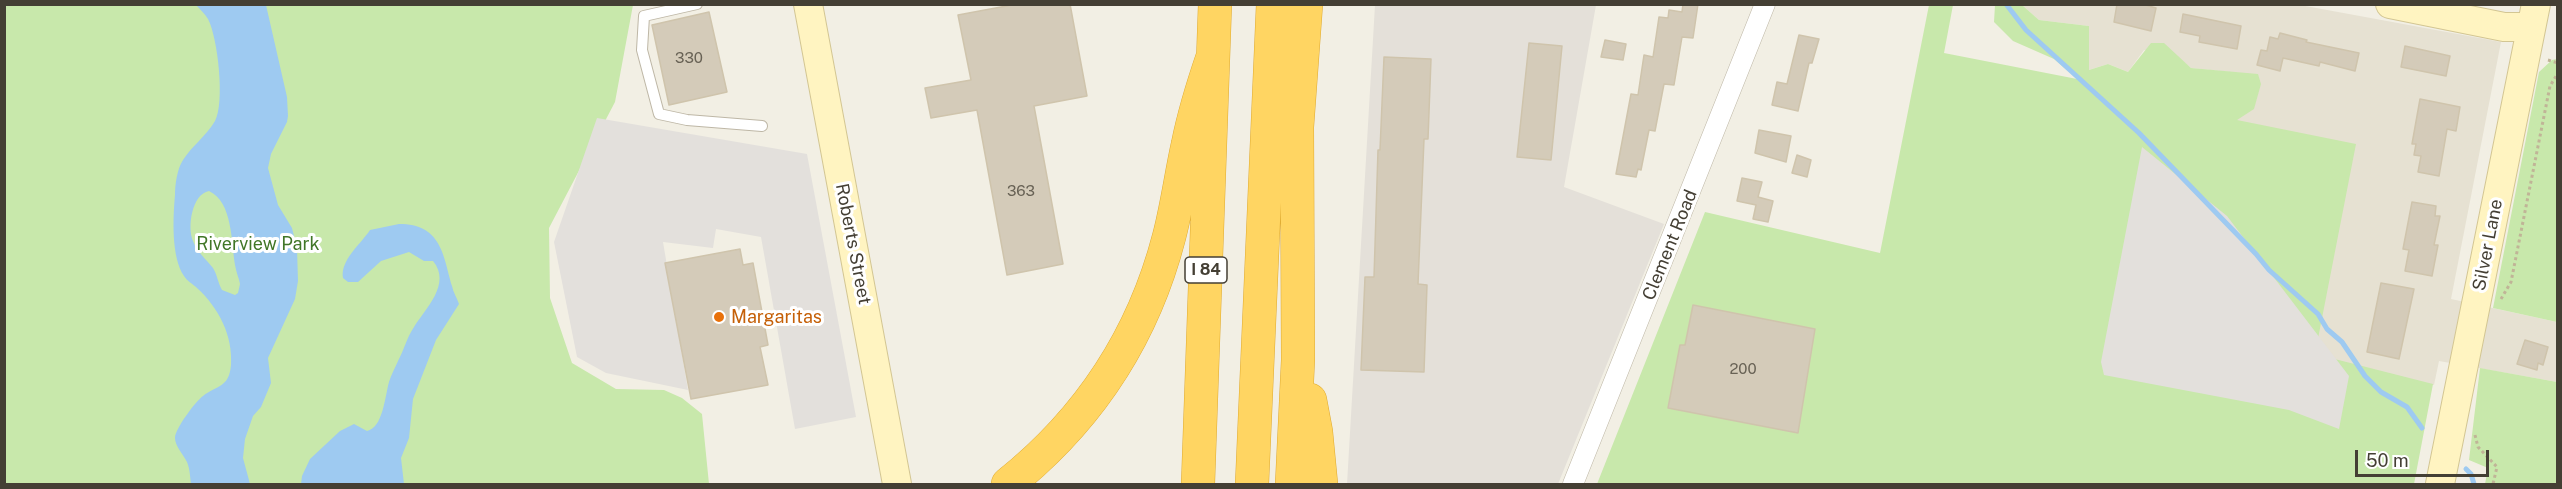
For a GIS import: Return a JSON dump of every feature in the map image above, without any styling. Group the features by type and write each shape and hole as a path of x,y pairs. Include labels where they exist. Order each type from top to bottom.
{"highway":[{"name":"I 84","path":"1198,484 1215,4"},
{"path":"1233,484 1254,4"},
{"path":"1252,484 1273,4"},
{"path":"1285,4 1297,127"},
{"path":"1292,484 1298,360 1297,127 1306,4"},
{"path":"1008,484 1050,447 1086,407 1109,377 1137,327 1155,283 1169,237 1195,112 1213,56"},
{"path":"1298,360 1314,421 1321,484"}],"main road":[{"name":"Roberts Street","path":"808,4 897,484"},
{"path":"2390,4 2504,27 2534,16"},
{"name":"Silver Lane","path":"2440,484 2534,16"}],"street":[{"name":"Clement Road","path":"1573,484 1765,4"}],"lane":[{"path":"697,4 644,16 642,50 659,114 687,120 762,126"}],"path":[{"path":"2552,60 2558,63"},
{"path":"2499,303 2511,282 2550,86 2558,73"},
{"path":"2477,424 2475,435 2478,447 2497,467 2493,484"}],"shaded area":[{"path":"1375,5 1596,5 1564,187 1664,224 1558,484 1347,484"},
{"path":"2022,5 2300,5 2501,42 2451,299 2557,322 2557,382 2439,361 2434,385 2315,355 2236,120 2258,75 2191,68 2177,57 2144,50 2128,72 2108,64 2089,70 2089,26 2039,20"},
{"path":"597,118 807,154 856,417 795,429 761,237 716,229 713,248 663,242 688,390 606,373 577,357 554,242"},
{"path":"2142,147 2227,216 2349,376 2339,429 2289,410 2104,375 2101,362"}],"green space":[{"name":"Riverview Park","path":"4,5 633,5 615,102 549,228 550,298 572,363 616,389 664,390 682,398 702,414 709,484 5,484"},
{"path":"1929,5 1953,5 1944,53 2077,79 2054,59 2013,41 1994,22 1995,5 2022,5 2039,20 2089,26 2089,70 2108,64 2128,72 2151,43 2164,43 2191,68 2258,74 2261,84 2254,109 2237,120 2356,144 2315,354 2433,384 2414,484 1597,484 1705,212 1880,253"},
{"path":"2558,59 2557,322 2493,308 2539,72 2552,60"},
{"path":"2480,368 2557,382 2557,484 2485,484 2488,468 2469,460"}],"water":[{"path":"196,5 266,5 287,97 287,122 271,154 268,168 278,205 292,228 297,248 298,281 295,299 268,358 271,383 261,407 253,416 245,439 243,458 250,484 191,484 188,465 175,441 182,422 195,404 225,382 231,365 230,344 223,323 212,304 184,276 175,248 175,187 178,172 187,155 215,121 220,100 219,70 212,28 204,13","holes":["209,191 223,204 230,224 235,265 240,284 238,293 235,295 222,290 214,270 197,249 191,235 192,212 198,198"]},
{"path":"399,224 424,229 438,243 459,304 436,340 413,399 409,438 401,458 404,484 301,484 310,459 340,431 354,424 367,431 377,424 390,379 407,339 435,296 440,278 433,261 424,261 409,252 381,261 358,282 348,282 343,278 348,259 370,230"}],"building":[{"path":"1017,4 1070,4 1087,96 1034,106 1063,264 1007,275 977,110 931,118 925,88 971,80 958,15"},
{"path":"1683,4 1698,4 1693,38 1682,37 1674,85 1664,84 1655,131 1649,130 1641,170 1638,169 1636,177 1616,174 1631,94 1638,95 1644,55 1653,57 1659,17 1668,18 1669,10 1682,12"},
{"path":"2117,4 2142,4 2156,8 2151,31 2114,22"},
{"path":"709,12 727,92 669,105 652,25"},
{"path":"2183,14 2241,26 2237,49 2199,42 2200,36 2180,32"},
{"path":"2280,33 2307,40 2306,42 2359,53 2355,71 2320,62 2319,66 2283,58 2280,71 2257,65 2261,50 2267,51 2270,37 2278,39"},
{"path":"1799,35 1819,39 1812,63 1809,63 1798,111 1772,105 1777,82 1787,84"},
{"path":"1605,40 1626,44 1623,60 1601,57"},
{"path":"1529,43 1562,46 1551,160 1517,157"},
{"path":"2405,46 2450,56 2446,76 2401,67"},
{"path":"1384,57 1431,59 1428,139 1424,139 1418,284 1427,285 1424,372 1361,370 1365,277 1374,277"},
{"path":"2420,99 2460,107 2456,131 2447,129 2439,176 2418,172 2421,156 2414,155 2416,144 2412,144"},
{"path":"1759,130 1791,136 1786,162 1755,153"},
{"path":"1797,155 1811,160 1807,177 1792,173"},
{"path":"1742,178 1762,182 1758,197 1773,201 1768,222 1753,219 1756,205 1737,201"},
{"path":"2412,202 2436,206 2435,216 2440,216 2434,245 2438,245 2432,276 2405,271 2409,250 2403,249"},
{"name":"Margaritas","path":"740,249 743,265 753,263 768,345 760,347 768,385 691,399 665,263"},
{"path":"2381,283 2414,289 2399,359 2367,352"},
{"path":"1693,305 1815,329 1798,433 1668,408 1680,345 1685,345"},
{"path":"2525,340 2548,347 2543,365 2538,363 2537,370 2517,364"}],"waterway":[{"path":"2006,4 2026,30 2139,133 2269,270 2318,314 2327,329 2342,342 2365,376 2381,392 2407,407 2422,428"},
{"path":"2466,469 2471,474 2474,484"}],"place":[{"name":"Margaritas","path":"719,317"}]}
